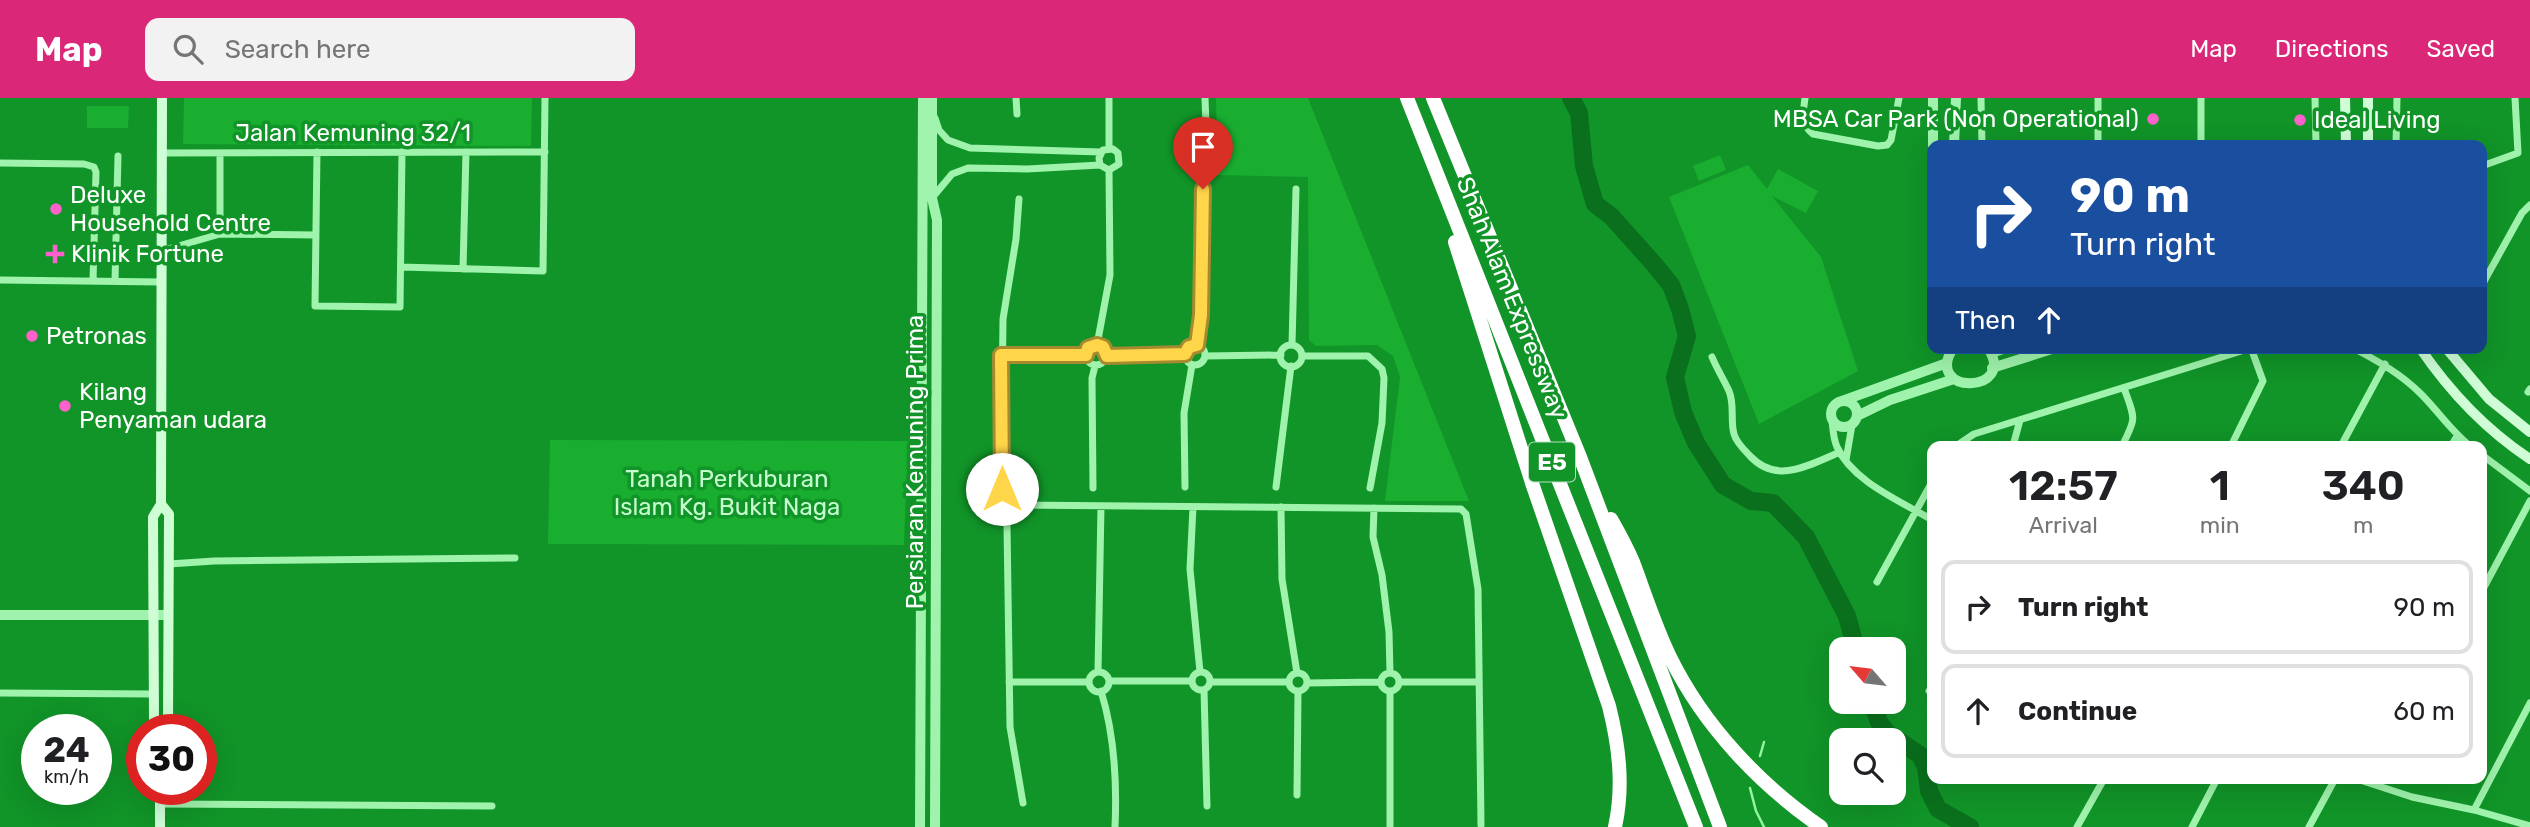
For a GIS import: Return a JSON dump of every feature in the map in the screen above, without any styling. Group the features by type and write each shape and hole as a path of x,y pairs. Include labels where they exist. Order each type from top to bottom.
{"highway":[{"name":"Shah Alam Expressway","path":"1407,98 1696,827"},
{"name":"Shah Alam Expressway","path":"1433,98 1580,457 1720,827"},
{"path":"1437,172 1446,218 1609,706 1616,735 1620,774 1615,827"},
{"path":"1580,457 1632,560 1654,621 1687,688 1711,722 1760,779 1792,807 1821,827"}],"main road":[{"path":"154,714 153,517 161,504 162,98"},
{"path":"2345,98 2346,140"},
{"path":"2368,98 2368,140"},
{"path":"2424,354 2438,375 2473,414 2530,459"},
{"path":"2451,354 2489,399 2530,432"},
{"path":"161,504 169,514 168,714"},
{"path":"160,805 160,827"}],"street":[{"path":"401,267 543,271 545,98"},
{"name":"Persiaran Kemuning Prima","path":"920,827 923,98"},
{"path":"1016,98 1017,114"},
{"path":"1109,98 1109,148"},
{"path":"1205,98 1206,125"},
{"path":"1805,98 1802,118 1805,128 1813,134 1878,146 1887,145 1891,141 1899,98"},
{"path":"1933,98 1933,140"},
{"path":"1954,140 1956,98"},
{"path":"1981,98 1982,140"},
{"path":"2098,98 2098,140"},
{"path":"2201,98 2201,140"},
{"path":"2315,98 2316,140"},
{"path":"2396,140 2397,98"},
{"path":"2487,164 2518,153 2515,98"},
{"path":"932,102 939,130 948,140 970,148 1101,152 1109,148 1116,150 1120,157 1119,164 1109,170"},
{"name":"Persiaran Kemuning Prima","path":"932,102 932,198 937,220 936,827"},
{"path":"1000,149 1000,167"},
{"path":"317,152 315,306 400,307 402,152"},
{"path":"463,269 466,152"},
{"name":"Jalan Kemuning 32/1","path":"162,153 545,152"},
{"path":"1100,165 1101,152"},
{"path":"220,153 220,234"},
{"path":"115,281 118,156"},
{"path":"0,163 85,164 94,167 93,281"},
{"path":"932,198 952,174 968,169 1100,165 1109,170"},
{"path":"1097,345 1110,275 1109,170"},
{"path":"1197,345 1201,315 1203,189"},
{"path":"1292,345 1296,189"},
{"path":"1002,489 1003,319 1016,239 1019,199"},
{"path":"2487,276 2522,213 2530,205"},
{"path":"161,251 220,234 316,235"},
{"path":"0,280 161,282"},
{"path":"1095,366 1087,361 1088,348 1097,345 1103,347 1107,356"},
{"path":"1197,345 1204,350 1205,356 1201,364 1192,365 1187,362 1185,354 1189,347 1197,345"},
{"path":"1292,345 1298,347 1302,356 1300,362 1291,366 1282,362 1281,355 1283,349 1292,345"},
{"path":"1107,356 1185,354"},
{"path":"1950,354 1947,363 1954,379 1959,383 1973,385 1985,379 1992,368 2036,354"},
{"path":"1990,354 1992,368"},
{"path":"1964,441 1974,434 2232,354"},
{"path":"2233,441 2263,381 2253,354"},
{"path":"2365,354 2385,364 2420,393 2464,441"},
{"path":"1001,355 1086,355"},
{"path":"1205,356 1281,355"},
{"path":"1095,366 1101,364 1107,356"},
{"path":"1302,356 1368,356 1382,369 1382,423 1370,488"},
{"path":"1712,357 1733,405 1731,423 1735,438 1760,466 1774,472 1792,470 1840,452"},
{"path":"1927,517 1865,480 1846,460 1836,445 1832,407 1947,363"},
{"path":"2344,441 2385,364"},
{"path":"1185,487 1184,413 1192,365"},
{"path":"1093,488 1092,378 1095,366"},
{"path":"1276,487 1291,366"},
{"path":"1832,420 1842,427 1890,400 1954,379"},
{"path":"2124,388 2134,417 2134,423 2125,441"},
{"path":"1842,401 1853,405 1854,420 1846,460"},
{"path":"2014,441 2020,420"},
{"path":"2454,441 2457,436"},
{"path":"2487,459 2530,491"},
{"path":"1877,582 1927,492"},
{"path":"2487,582 2530,501"},
{"path":"1023,803 1010,727 1007,525 1009,510 1015,505 1464,510 1478,590 1480,825"},
{"path":"1098,672 1101,506"},
{"path":"1193,507 1190,569 1200,672"},
{"path":"1281,507 1282,579 1297,673"},
{"path":"1374,508 1373,537 1382,575 1389,632 1390,673"},
{"path":"169,564 214,561 515,558"},
{"path":"0,615 167,615"},
{"path":"1098,672 1104,673 1109,681 1107,688 1101,691 1093,690 1089,682 1091,676 1098,672"},
{"path":"1191,681 1195,674 1200,672 1207,675 1210,682"},
{"path":"1297,673 1303,674 1307,682 1305,688 1298,691 1292,690 1288,682 1292,675 1297,673"},
{"path":"1390,673 1395,675 1399,682 1396,690 1390,692 1382,688 1380,682 1384,675 1390,673"},
{"path":"1109,681 1191,681"},
{"path":"1191,681 1195,689 1204,690"},
{"path":"1009,682 1089,682"},
{"path":"1210,682 1288,682"},
{"path":"1207,806 1204,690 1210,682"},
{"path":"1307,682 1380,682"},
{"path":"1399,682 1478,682"},
{"path":"1101,691 1107,709 1113,764 1115,827"},
{"path":"1297,795 1298,691"},
{"path":"0,692 155,694"},
{"path":"1390,692 1390,827"},
{"path":"2474,810 2530,703"},
{"path":"2077,827 2101,784"},
{"path":"2192,827 2214,784"},
{"path":"2309,827 2331,784"},
{"path":"2372,784 2412,797 2474,810 2530,826"},
{"path":"217,804 492,806"}],"green space":[{"path":"184,98 532,98 531,146 183,144"},
{"path":"1216,98 1308,98 1469,501 1385,501 1400,377 1393,356 1377,345 1316,346 1309,340 1308,177 1218,175"},
{"path":"87,106 129,106 128,128 87,128"},
{"path":"1720,155 1726,170 1699,181 1693,166"},
{"path":"1748,165 1767,189 1778,169 1818,191 1806,213 1772,196 1821,257 1858,371 1759,424 1669,197"},
{"name":"Tanah Perkuburan Islam Kg. Bukit Naga","path":"550,440 908,441 904,545 548,544"}],"waterway":[{"path":"1571,98 1579,113 1584,166 1595,204 1611,216 1654,264 1671,285 1680,309 1687,336 1675,377 1683,412 1696,443 1723,485 1751,501 1773,503 1806,537 1847,616 1853,637"},
{"path":"1876,714 1887,733 1920,755 1927,775"},
{"path":"1760,756 1764,742"},
{"path":"1928,784 1938,809 1970,827"},
{"path":"1750,788 1756,811 1764,827"}],"place":[{"name":"MBSA Car Park (Non Operational)","path":"2153,119"},
{"name":"Ideal Living","path":"2300,120"},
{"name":"Deluxe Household Centre","path":"56,209"},
{"name":"Klinik Fortune","path":"55,254"},
{"name":"Petronas","path":"32,336"},
{"name":"Kilang Penyaman udara","path":"65,406"}],"route":[{"path":"1002,489 1001,355 1086,355 1088,348 1094,345 1103,347 1107,356 1185,354 1189,347 1197,345 1201,315 1203,189"}]}
